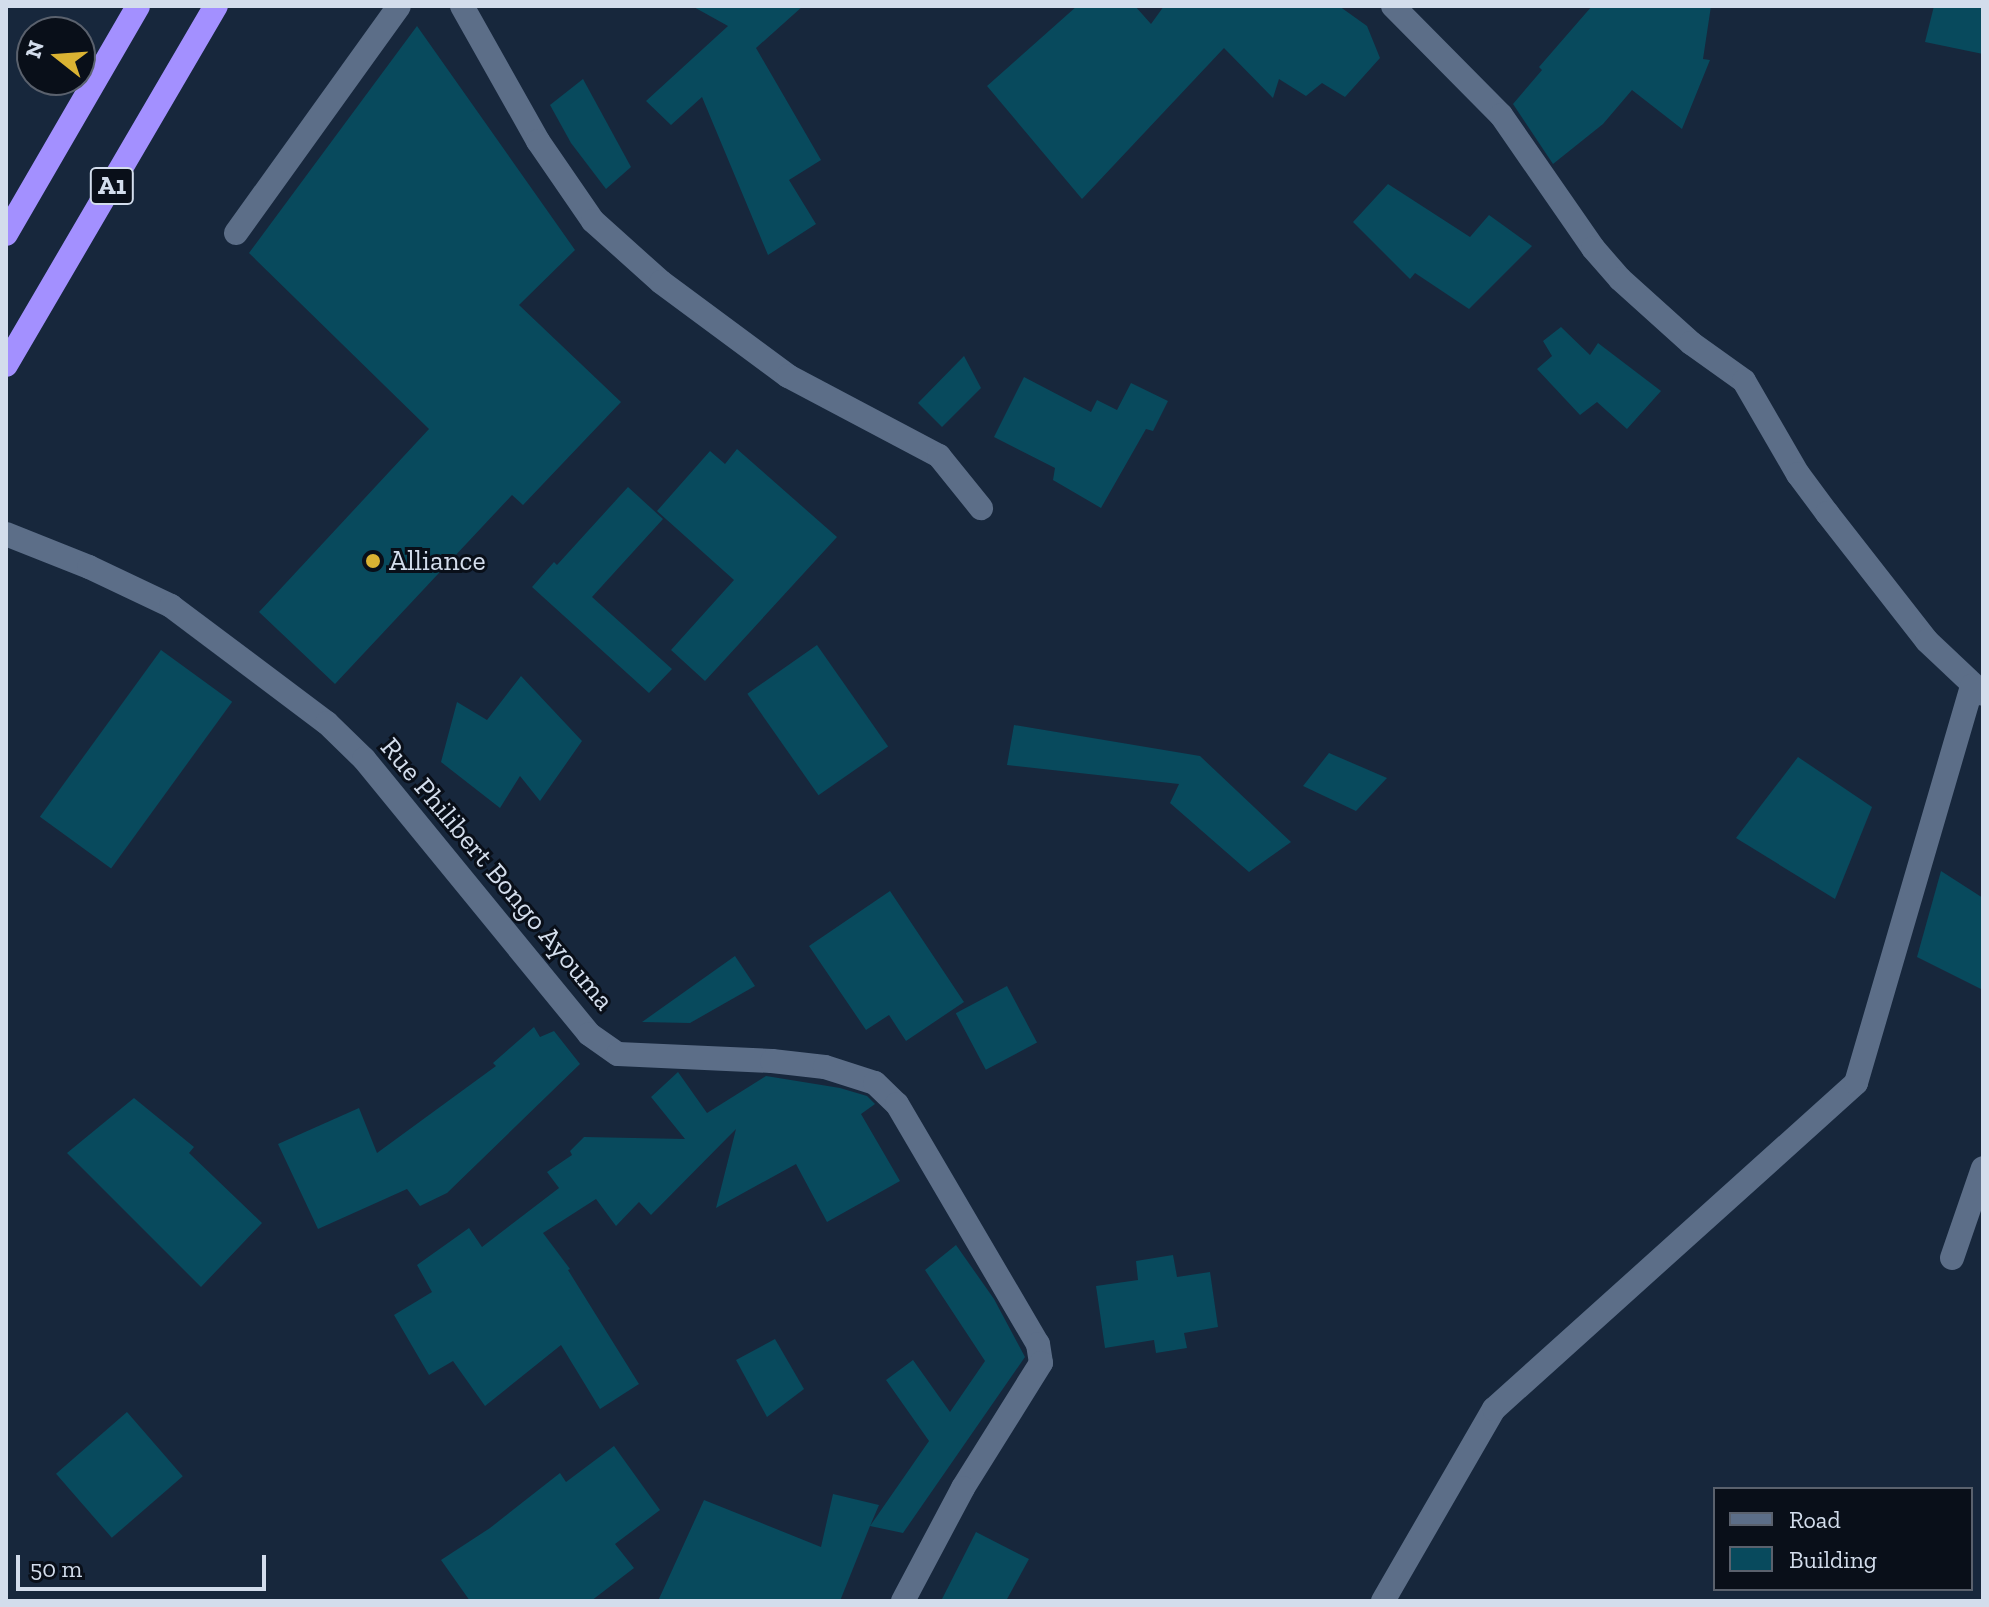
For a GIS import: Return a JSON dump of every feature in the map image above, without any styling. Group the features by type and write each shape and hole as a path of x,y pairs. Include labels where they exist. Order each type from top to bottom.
{"highway":[{"path":"112,52 116,6"},
{"name":"A1","path":"6,234 138,6"},
{"name":"A1","path":"6,365 216,6"}],"street":[{"path":"236,233 399,6"},
{"path":"462,6 538,141 593,221 661,282 788,376 939,456 981,508"},
{"path":"1383,1601 1494,1409 1856,1083 1978,690 1927,641 1798,474 1744,381 1691,343 1620,279 1593,248 1501,115 1393,6"},
{"name":"Rue Philibert Bongo Ayouma","path":"6,534 89,567 171,606 327,723 364,759 589,1034 618,1054 772,1061 825,1067 875,1083 897,1104 1038,1344 1041,1363 963,1488 903,1601"},
{"path":"1952,1258 1983,1168"}],"building":[{"path":"692,6 803,6 756,48 821,160 789,180 816,224 768,255 702,97 671,125 646,101 728,26"},
{"path":"1077,6 1135,6 1151,24 1164,6 1339,6 1367,26 1380,58 1345,97 1322,83 1306,96 1279,79 1273,98 1224,48 1082,199 987,86"},
{"path":"1592,6 1711,6 1703,59 1710,60 1682,129 1632,90 1603,124 1553,164 1513,104 1542,70 1539,67"},
{"path":"1934,6 1983,6 1983,54 1925,42"},
{"path":"417,26 575,250 519,305 621,402 523,505 512,495 335,684 259,612 429,429 249,253"},
{"path":"583,79 631,167 606,189 571,143 550,105"},
{"path":"1388,184 1470,237 1489,215 1532,246 1469,309 1415,273 1410,279 1353,222"},
{"path":"1561,327 1590,355 1598,343 1661,391 1627,429 1597,402 1580,415 1537,369 1552,356 1543,341"},
{"path":"964,356 981,388 942,427 918,403"},
{"path":"1024,377 1091,412 1097,400 1117,410 1131,383 1168,401 1153,431 1146,429 1101,508 1053,480 1055,468 994,437"},
{"path":"737,449 837,537 705,681 671,650 734,580 657,511 710,451 725,464"},
{"path":"628,487 663,519 592,597 672,669 649,693 532,587 554,562 557,565"},
{"path":"817,645 888,747 818,795 747,694"},
{"path":"161,650 232,702 111,868 40,817"},
{"path":"521,676 582,741 540,801 520,776 500,808 441,762 457,702 487,720"},
{"path":"1014,725 1200,756 1291,842 1249,872 1170,803 1179,784 1007,765"},
{"path":"1329,753 1387,778 1356,811 1303,786"},
{"path":"1798,757 1872,807 1835,899 1736,838"},
{"path":"1941,871 1983,898 1983,990 1917,957"},
{"path":"890,891 964,1002 906,1041 889,1015 866,1030 809,946"},
{"path":"735,956 755,986 690,1023 642,1022"},
{"path":"1007,986 1037,1043 986,1070 956,1013"},
{"path":"534,1027 540,1037 554,1031 580,1064 447,1193 420,1206 407,1189 318,1229 278,1144 359,1108 377,1153 496,1066 493,1063"},
{"path":"678,1072 707,1113 766,1076 840,1088 867,1096 875,1104 861,1114 900,1181 827,1222 796,1164 716,1208 736,1129 651,1215 639,1202 616,1226 596,1199 543,1233 570,1269 639,1384 600,1409 561,1345 485,1406 453,1361 429,1375 394,1315 432,1292 417,1265 469,1228 482,1247 559,1188 547,1172 572,1155 570,1151 584,1137 685,1139 651,1097"},
{"path":"134,1098 194,1147 189,1153 262,1223 201,1287 67,1153"},
{"path":"956,1245 994,1299 1025,1357 903,1533 870,1526 929,1441 886,1380 913,1360 950,1412 985,1361 925,1270"},
{"path":"1173,1255 1177,1277 1210,1272 1218,1327 1184,1333 1187,1348 1156,1353 1154,1340 1105,1348 1096,1286 1138,1280 1136,1261"},
{"path":"775,1339 804,1389 767,1417 736,1360"},
{"path":"127,1412 183,1476 112,1538 56,1474"},
{"path":"614,1446 660,1510 615,1544 634,1568 591,1601 470,1601 441,1560 490,1528 560,1473 566,1482"},
{"path":"833,1494 879,1505 840,1601 658,1601 704,1500 821,1547"},
{"path":"976,1532 1029,1559 1006,1601 941,1601"}],"place":[{"name":"Alliance","path":"373,561"}]}
